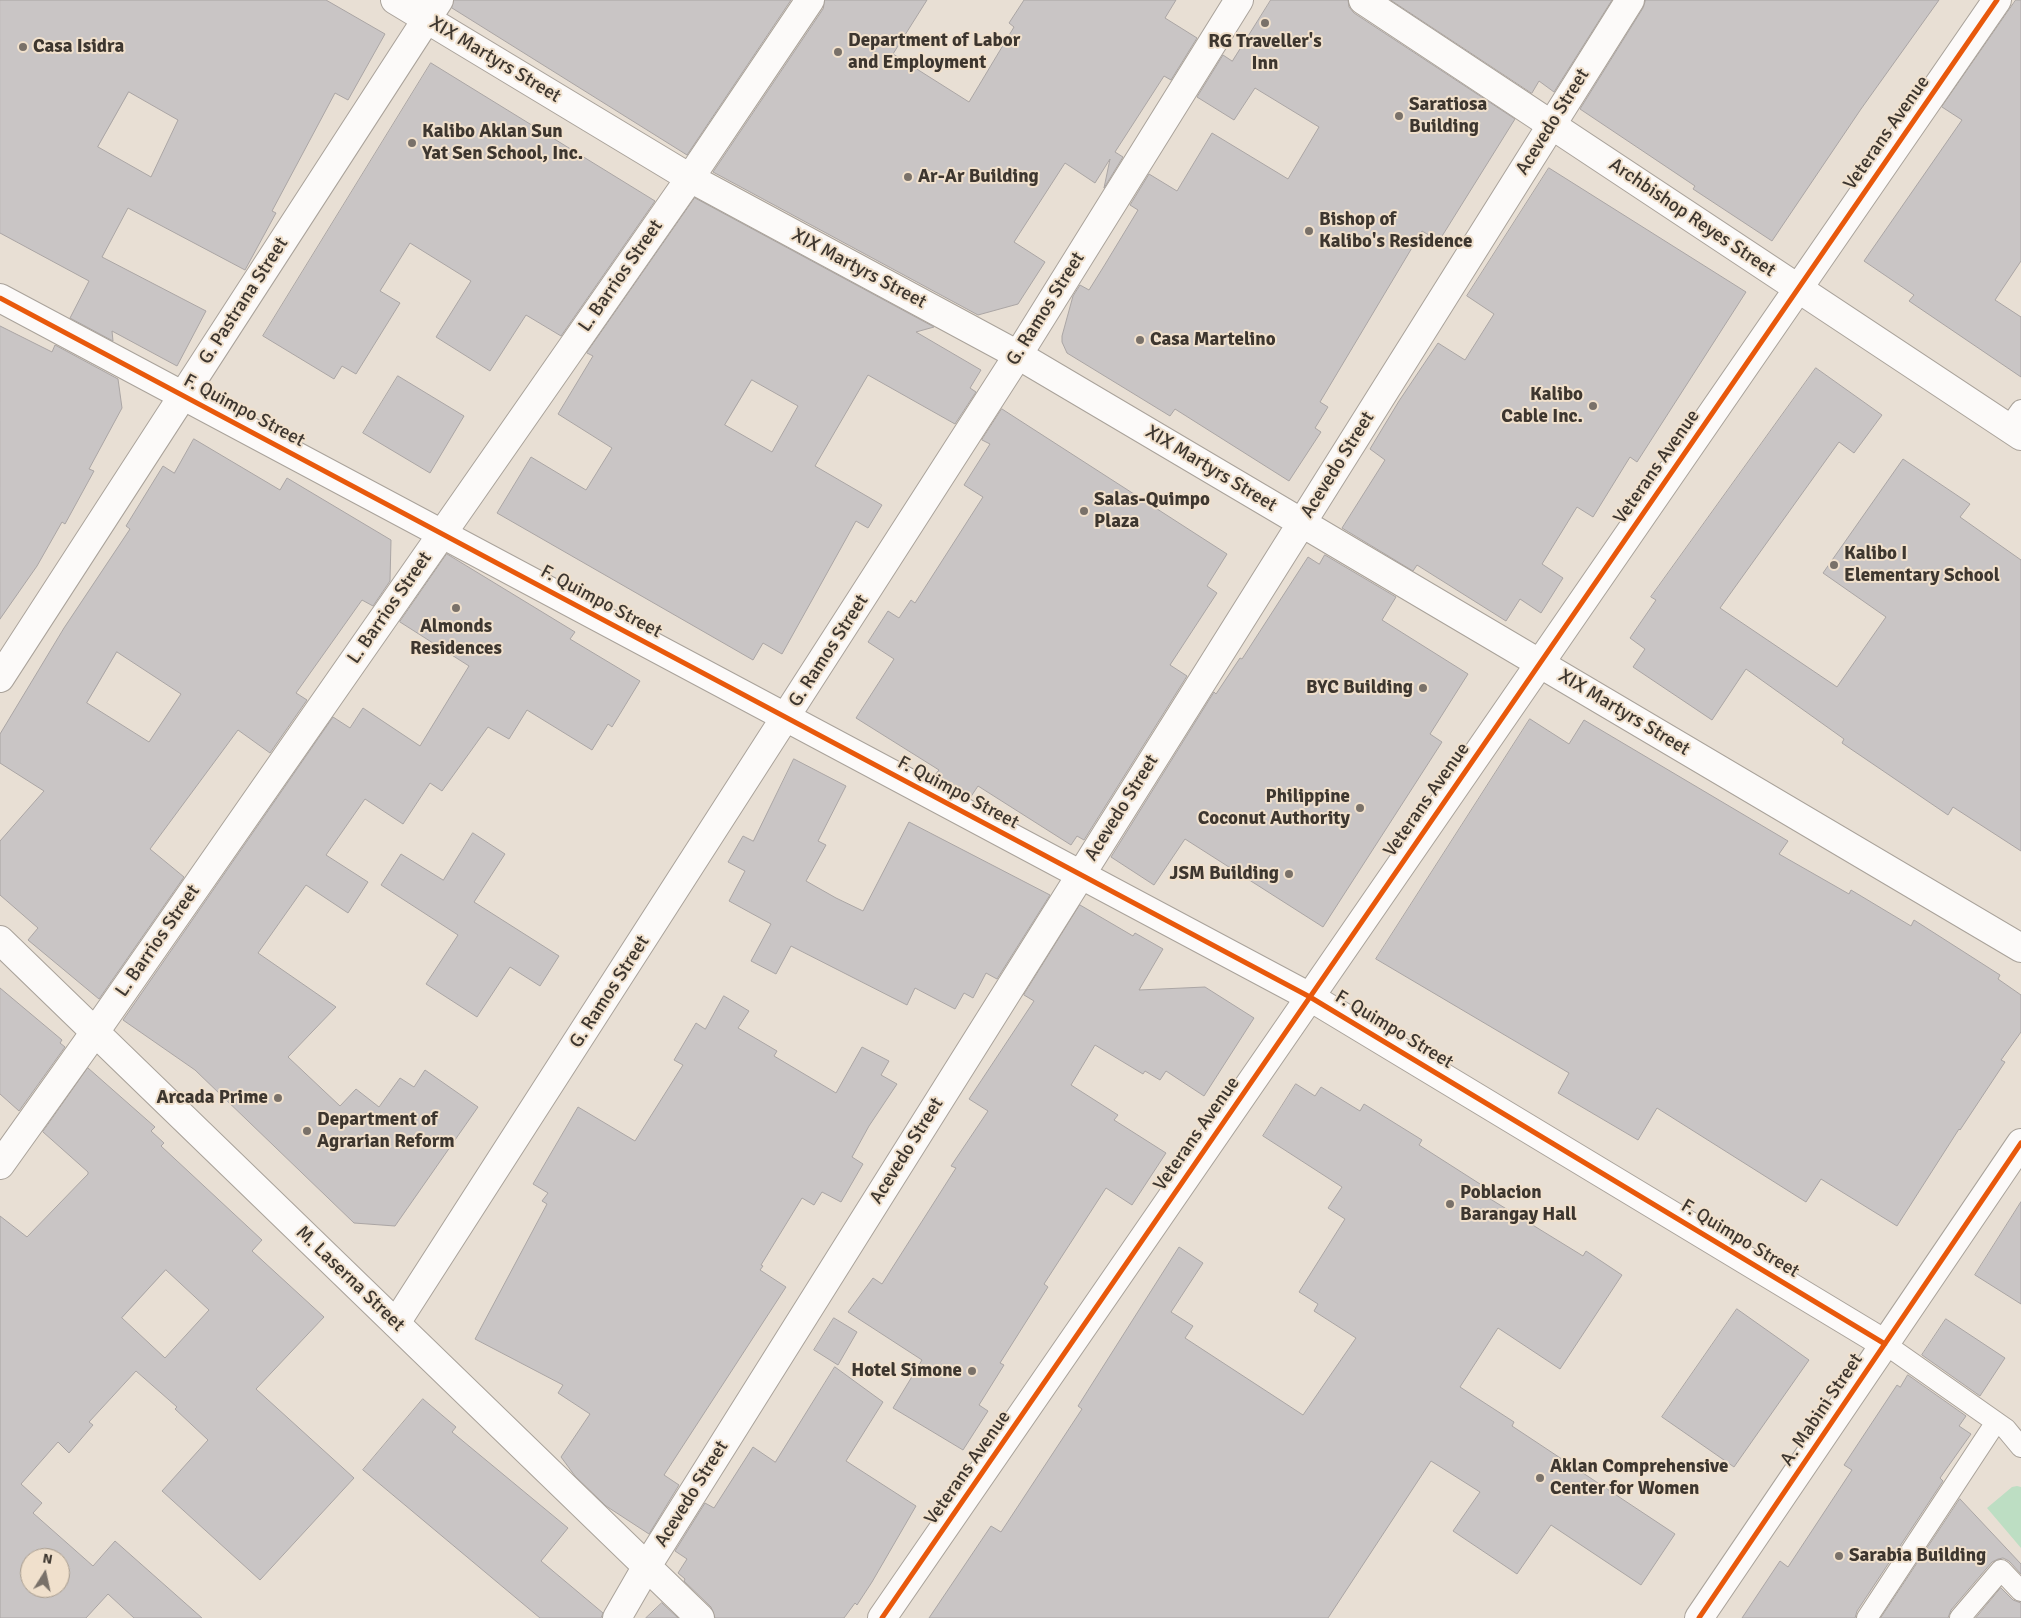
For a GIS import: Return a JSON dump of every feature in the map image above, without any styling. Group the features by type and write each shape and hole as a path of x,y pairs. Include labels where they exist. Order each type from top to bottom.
{"street":[{"name":"XIX Martyrs Street","path":"395,0 432,10 690,178 1018,355 2021,948"},
{"name":"L. Barrios Street","path":"0,1165 95,1032 690,178 810,0"},
{"name":"G. Ramos Street","path":"396,1324 1018,355 1239,0"},
{"name":"Archbishop Reyes Street","path":"1363,0 1798,289 2017,425"},
{"name":"Acevedo Street","path":"617,1618 647,1566 1630,0"},
{"name":"Veterans Avenue","path":"882,1618 1997,0"},
{"name":"G. Pastrana Street","path":"0,678 432,10"},
{"name":"F. Quimpo Street","path":"0,298 1310,997 1885,1344"},
{"name":"M. Laserna Street","path":"0,940 700,1618"},
{"name":"A. Mabini Street","path":"1699,1618 2021,1143"}],"lane":[{"path":"1885,1344 2001,1425 2021,1447"},
{"path":"1867,1618 2001,1425"},
{"path":"1883,1618 2001,1425"},
{"path":"1960,1618 2001,1570 2021,1591"}],"green space":[{"path":"2012,1487 2021,1487 2021,1548 1987,1508"}],"building":[{"path":"0,0 326,0 385,34 348,100 335,93 272,211 276,213 245,270 128,208 102,257 206,311 177,366 112,331 113,341 70,318 89,281 0,233","holes":["129,92 178,120 151,177 98,147"]},
{"path":"454,0 791,0 687,155 452,8"},
{"path":"825,0 927,0 893,54 969,102 1014,27 1009,23 1024,0 1176,0 1165,18 1197,38 1171,80 1164,76 1115,152 1123,157 1104,188 1110,159 1095,183 1065,163 1014,242 1045,262 1018,304 978,315 713,172 823,9"},
{"path":"1271,0 1348,0 1349,7 1354,13 1515,119 1439,241 1422,231 1320,402 1328,407 1315,428 1321,432 1289,481 1175,409 1170,416 1067,353 1062,342 1073,296 1080,285 1089,290 1104,266 1138,210 1130,205 1149,174 1177,191 1212,133 1288,179 1319,127 1255,88 1234,120 1197,97 1223,55 1232,61"},
{"path":"1391,0 1612,0 1554,92 1539,81 1532,93"},
{"path":"1646,0 1939,0 1861,109 1772,241 1693,189 1695,186 1580,109 1643,8"},
{"path":"2016,0 2021,0 2021,261 1995,300 2021,317 2021,377 1909,301 1914,295 1864,261 1962,120 1942,107"},
{"path":"431,63 655,201 561,336 526,315 490,371 436,337 471,281 410,243 380,291 400,303 356,374 342,366 334,379 263,336"},
{"path":"1549,168 1746,292 1637,462 1630,457 1593,517 1577,507 1542,564 1563,578 1541,613 1520,599 1506,621 1417,565 1413,571 1342,528 1385,460 1370,449 1399,401 1438,343 1465,360 1494,314 1467,296"},
{"path":"695,198 934,327 916,332 981,370 970,388 976,392 955,424 868,375 815,466 882,505 868,528 856,521 782,654 763,643 753,660 497,513 531,457 586,490 612,448 558,414 593,356 587,353","holes":["752,380 798,406 772,452 725,425"]},
{"path":"0,326 52,352 55,345 118,379 122,408 89,469 94,471 65,524 62,522 37,566 0,619"},
{"path":"1816,368 1882,415 1854,453 1839,442 1720,608 1837,687 1886,617 1823,573 1903,459 1970,504 1960,517 2021,560 2021,851 1953,807 1948,815 1842,743 1844,739 1746,669 1712,720 1633,667 1645,649 1630,638 1656,600 1651,597"},
{"path":"398,376 464,416 430,473 363,433"},
{"path":"1002,409 1227,554 1207,586 1217,593 1170,665 1187,676 1084,840 1077,836 1071,845 978,786 970,798 957,791 934,776 939,770 856,718 894,659 868,642 888,611 899,618 911,600 915,603 983,497 964,485 990,444 982,440"},
{"path":"194,439 280,490 287,478 391,540 390,581 373,606 362,600 296,693 307,700 270,753 238,730 150,849 184,877 99,999 28,940 38,928 0,895 0,841 44,791 0,763 0,734 64,628 130,529 126,526 163,466 174,473","holes":["117,652 181,694 149,742 87,703"]},
{"path":"447,554 575,632 570,639 640,681 612,727 608,724 592,750 527,710 509,739 488,727 442,791 430,783 403,824 365,799 326,855 368,882 348,913 306,885 258,953 336,1007 288,1057 340,1106 356,1089 379,1107 400,1078 414,1087 425,1070 478,1107 395,1226 354,1223 195,1070 123,1020 333,717 350,728 363,708 420,746 469,666 400,622"},
{"path":"1325,555 1396,597 1382,620 1468,674 1430,734 1442,742 1323,927 1185,839 1154,885 1111,857 1214,692 1216,694 1240,658 1242,659 1308,557 1319,564"},
{"path":"1530,719 1569,744 1584,720 1788,841 1779,854 1849,894 1851,890 1911,926 1914,920 2000,975 1998,979 2021,995 2021,1032 2001,1060 2005,1062 1959,1129 1897,1226 1821,1179 1806,1202 1657,1108 1638,1140 1558,1093 1569,1073 1376,959"},
{"path":"794,759 846,786 818,841 826,845 806,881 836,898 863,911 909,822 1050,895 997,979 986,973 973,998 964,993 955,1009 915,988 907,1005 791,946 776,974 751,961 771,924 729,901 745,871 728,862 743,836 753,841"},
{"path":"473,833 505,854 474,902 559,956 540,986 510,967 477,1017 426,984 458,935 381,885 401,854 443,880"},
{"path":"1080,905 1133,936 1135,933 1163,949 1139,990 1205,987 1254,1018 1204,1096 1166,1071 1160,1080 1145,1071 1143,1074 1095,1045 1071,1085 1118,1115 1114,1120 1166,1153 1132,1205 1106,1188 1044,1284 1048,1287 1000,1363 1004,1365 979,1405 988,1411 963,1450 893,1408 922,1360 848,1312 873,1278 882,1284 956,1168 951,1166 988,1111 969,1099 1034,1001 1024,995"},
{"path":"0,988 62,1040 60,1043 65,1047 19,1111 0,1094"},
{"path":"724,996 749,1011 738,1028 777,1051 774,1056 836,1093 862,1047 889,1061 881,1075 897,1084 869,1126 852,1157 863,1164 841,1202 822,1192 814,1205 802,1198 761,1265 763,1266 760,1270 786,1287 664,1475 679,1485 649,1534 606,1506 575,1476 561,1457 590,1414 558,1393 563,1385 475,1339 547,1204 542,1201 548,1193 533,1184 578,1107 635,1141 683,1065 674,1060 696,1023 705,1029"},
{"path":"88,1068 155,1127 151,1131 164,1143 161,1146 262,1240 252,1251 324,1317 256,1389 354,1478 260,1580 162,1491 208,1440 175,1409 177,1407 136,1371 89,1422 93,1425 69,1453 58,1442 21,1484 42,1503 33,1513 93,1566 115,1541 202,1618 134,1618 108,1594 86,1618 0,1618 0,1216 27,1237 88,1172 43,1132","holes":["166,1270 209,1310 165,1358 122,1318"]},
{"path":"1296,1084 1315,1096 1321,1087 1360,1111 1364,1104 1422,1140 1419,1145 1491,1191 1487,1197 1583,1256 1586,1251 1622,1275 1560,1369 1498,1328 1460,1387 1514,1422 1512,1426 1675,1534 1641,1585 1551,1525 1517,1574 1453,1531 1480,1492 1431,1461 1328,1618 929,1618 991,1526 1001,1532 1082,1409 1078,1406 1179,1247 1203,1263 1171,1312 1193,1326 1185,1338 1303,1415 1356,1338 1314,1311 1318,1304 1299,1292 1345,1219 1328,1208 1342,1187 1263,1136"},
{"path":"2021,1202 2021,1304 1975,1275"},
{"path":"1737,1309 1809,1360 1734,1467 1662,1417"},
{"path":"834,1318 857,1332 838,1365 814,1350"},
{"path":"1946,1319 2005,1358 1980,1396 1922,1355"},
{"path":"835,1367 883,1402 846,1461 916,1506 872,1582 857,1605 855,1603 844,1618 715,1618 711,1607 678,1573 687,1559 675,1551 705,1503 714,1508 753,1447 775,1462"},
{"path":"1908,1375 1966,1416 1959,1426 1971,1434 1940,1478 1943,1481 1857,1611 1855,1618 1742,1618 1780,1561 1788,1567 1852,1470 1844,1465 1897,1385 1900,1387"},
{"path":"423,1399 456,1427 452,1432 568,1528 541,1561 603,1613 601,1618 540,1618 363,1470"},
{"path":"1960,1499 2021,1564 2021,1574 2009,1561 2003,1558 1998,1559 1992,1562 1951,1610 1948,1618 1881,1618"},
{"path":"2001,1588 2013,1600 2021,1603 2021,1618 1976,1618"},
{"path":"662,1603 678,1618 646,1618"}],"cycle path":[{"path":"882,1618 1997,0"},
{"path":"0,298 1310,997 1885,1344"},
{"path":"1699,1618 2021,1143"}],"place":[{"name":"RG Traveller's Inn","path":"1265,23"},
{"name":"Casa Isidra","path":"23,47"},
{"name":"Department of Labor and Employment","path":"838,52"},
{"name":"Saratiosa Building","path":"1399,116"},
{"name":"Kalibo Aklan Sun Yat Sen School, Inc.","path":"412,143"},
{"name":"Ar-Ar Building","path":"908,177"},
{"name":"Bishop of Kalibo's Residence","path":"1309,231"},
{"name":"Casa Martelino","path":"1140,340"},
{"name":"Kalibo Cable Inc.","path":"1593,406"},
{"name":"Salas-Quimpo Plaza","path":"1084,511"},
{"name":"Kalibo I Elementary School","path":"1834,565"},
{"name":"Almonds Residences","path":"456,608"},
{"name":"BYC Building","path":"1423,688"},
{"name":"Philippine Coconut Authority","path":"1360,808"},
{"name":"JSM Building","path":"1289,874"},
{"name":"Arcada Prime","path":"278,1098"},
{"name":"Department of Agrarian Reform","path":"307,1131"},
{"name":"Poblacion Barangay Hall","path":"1450,1204"},
{"name":"Hotel Simone","path":"972,1371"},
{"name":"Aklan Comprehensive Center for Women","path":"1540,1478"},
{"name":"Sarabia Building","path":"1839,1556"}]}
